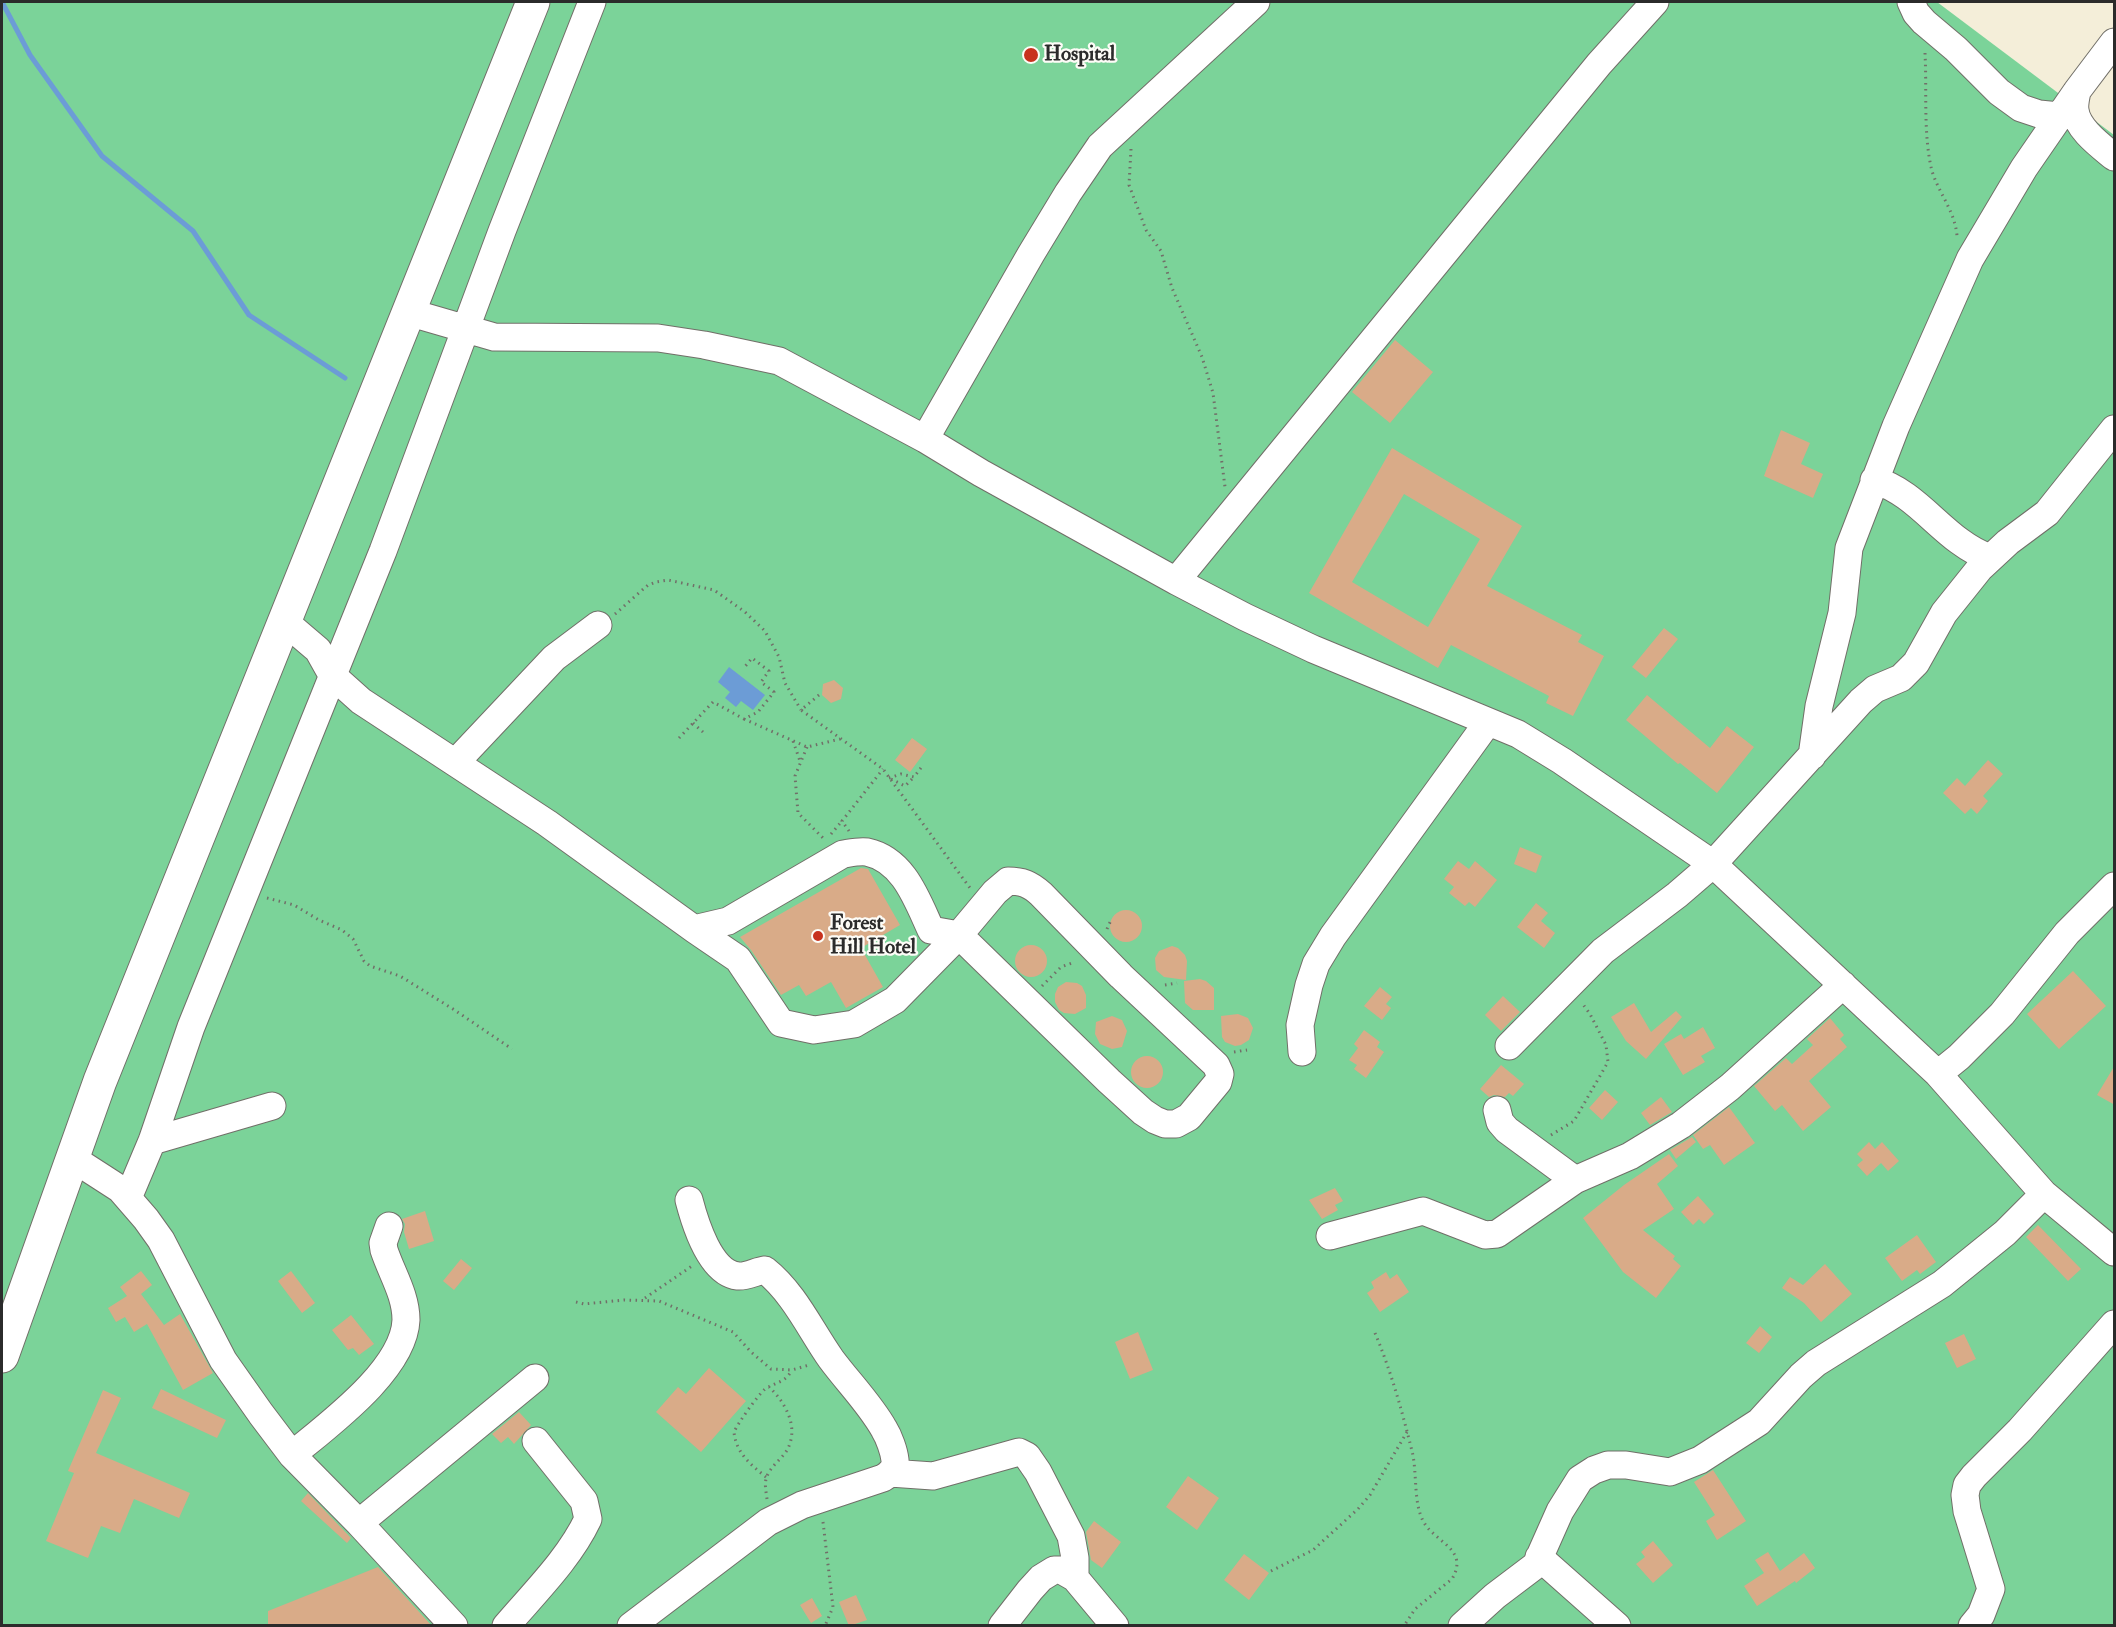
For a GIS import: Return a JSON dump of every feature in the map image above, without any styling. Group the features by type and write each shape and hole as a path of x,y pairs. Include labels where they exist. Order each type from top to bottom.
{"highway":[{"path":"2,1356 100,1081 533,2"}],"street":[{"path":"128,1198 152,1141 191,1027 383,551 502,231 592,2"},
{"path":"925,439 1031,254 1100,146 1256,2"},
{"path":"1176,581 1599,64 1655,2"},
{"path":"1917,12 1999,92 2020,108 2039,114 2059,116"},
{"path":"1812,756 1819,706 1842,613 1849,548 1874,480 1919,372 1970,259 2024,168 2077,91 2115,42"},
{"path":"2077,91 2075,111 2077,118 2084,129 2115,157"},
{"path":"408,312 466,331 494,337 658,338 778,361 925,439 981,473 1176,581 1313,649 1518,734 1562,761 1713,864 1938,1074 2044,1194 2115,1252"},
{"path":"1509,1046 1603,951 1677,895 1713,864 1861,701 1875,689 1901,678 1916,663 1944,613 1990,558 2047,513 2115,429"},
{"path":"1874,480 1898,489 1968,548 1990,558"},
{"path":"284,621 318,650 332,675 362,701 548,823 694,929 738,959 781,1023 814,1030 854,1024 896,1000 959,936 995,892 1008,881 1021,881 1030,885 1216,1065 1220,1074 1218,1082 1189,1117 1176,1124 1165,1124 1143,1112 959,936 932,930 900,870 879,856 865,852 843,854 728,921 694,929"},
{"path":"456,762 554,658 598,625"},
{"path":"1302,1052 1300,1025 1316,964 1333,936 1488,722"},
{"path":"1938,1074 1959,1057 2002,1014 2067,933 2115,886"},
{"path":"1330,1236 1424,1211 1493,1236 1575,1180 1630,1156 1682,1125 1730,1087 1843,985"},
{"path":"152,1141 273,1106"},
{"path":"1497,1110 1500,1122 1528,1146 1575,1180"},
{"path":"72,1158 120,1189 128,1198 161,1240 223,1360 292,1455 359,1523 454,1626"},
{"path":"1462,1626 1495,1596 1531,1570 1560,1511 1580,1479 1608,1465 1626,1465 1670,1472 1700,1460 1719,1449 1759,1422 1801,1376 1816,1364 1942,1284 2005,1233 2044,1194"},
{"path":"689,1200 695,1222 718,1265 728,1273 740,1276 765,1270 775,1277 803,1315 830,1357 885,1430 895,1459 890,1473"},
{"path":"292,1455 341,1415 368,1388 389,1364 399,1345 406,1322 404,1298 384,1250 383,1243 389,1226"},
{"path":"1972,1626 1981,1615 1992,1589 1967,1511 1965,1495 1967,1485 2115,1324"},
{"path":"359,1523 535,1378"},
{"path":"506,1626 555,1569 588,1519 584,1501 536,1441"},
{"path":"631,1626 768,1522 802,1505 876,1482 890,1473 933,1476 1019,1452 1027,1456 1038,1472 1071,1536 1074,1548 1075,1578"},
{"path":"1539,1557 1617,1626"},
{"path":"1002,1626 1041,1578 1054,1570 1061,1570 1075,1578 1114,1626"}],"path":[{"path":"1917,12 1929,155 1936,181 1954,218 1957,240"},
{"path":"1136,114 1129,185 1146,230 1161,251 1172,288 1202,357 1213,393 1227,518"},
{"path":"598,625 618,612 648,585 668,580 714,590 746,612 765,631 779,657 785,683 801,710 883,770 984,906"},
{"path":"743,669 752,658 769,671 761,682 774,692 758,711 744,719"},
{"path":"801,710 819,695"},
{"path":"680,738 713,702 744,719 807,747 840,739"},
{"path":"693,723 703,732"},
{"path":"792,741 800,760"},
{"path":"807,747 795,776 798,813 826,841"},
{"path":"889,778 905,786 923,765"},
{"path":"865,852 842,821 883,770"},
{"path":"889,778 901,774 914,777"},
{"path":"245,893 294,905 319,921 336,927 353,939 364,961 370,966 400,976 512,1049"},
{"path":"1039,990 1061,967 1072,962 1091,963 1100,955"},
{"path":"1159,980 1166,986 1177,983"},
{"path":"1528,1146 1556,1133 1574,1121 1608,1062 1606,1045 1599,1029 1569,986"},
{"path":"644,1299 710,1252"},
{"path":"576,1302 644,1299 658,1301 726,1328 738,1336 751,1352 771,1369 792,1370 830,1357"},
{"path":"1375,1333 1384,1354 1416,1468 1417,1504 1426,1526 1455,1554 1457,1565 1452,1579 1415,1609 1404,1626"},
{"path":"766,1477 744,1457 735,1438 735,1432 759,1395 769,1387 783,1382 792,1370"},
{"path":"768,1522 766,1477 790,1444 791,1426 788,1411 777,1394 769,1387"},
{"path":"1271,1571 1313,1550 1358,1509 1370,1494 1407,1432"},
{"path":"821,1499 833,1607 825,1626"}],"green space":[{"path":"2,2 1937,2 2114,135 2114,1625 2,1626"}],"water":[{"path":"729,667 765,695 753,710 741,701 736,707 725,698 730,692 718,682"}],"building":[{"path":"1395,340 1433,372 1390,423 1352,392"},
{"path":"1781,430 1810,443 1801,464 1823,474 1813,498 1764,476"},
{"path":"1392,448 1522,526 1487,586 1582,635 1578,642 1604,656 1573,716 1546,703 1549,696 1451,645 1438,668 1309,593","holes":["1404,494 1480,539 1428,627 1352,582"]},
{"path":"1664,628 1678,639 1646,678 1632,667"},
{"path":"834,680 843,688 841,699 831,703 822,695 823,684"},
{"path":"1647,695 1710,748 1727,726 1754,747 1717,793 1626,720"},
{"path":"912,738 927,749 910,772 895,760"},
{"path":"1988,760 2003,774 1983,796 1988,801 1977,814 1971,808 1965,814 1943,793 1957,778 1965,786"},
{"path":"1520,847 1542,856 1536,873 1514,864"},
{"path":"1458,861 1469,869 1475,861 1497,880 1475,907 1469,902 1465,906 1449,893 1454,887 1444,879"},
{"path":"861,868 868,869 900,925 861,948 883,987 846,1008 831,982 806,996 799,985 781,995 740,937"},
{"path":"1536,903 1548,913 1541,921 1555,933 1544,948 1517,927"},
{"path":"1126,910 1137,915 1142,926 1137,937 1126,942 1115,937 1110,926 1115,915"},
{"path":"1031,945 1042,950 1047,961 1042,972 1031,977 1020,972 1015,961 1020,950"},
{"path":"1172,946 1185,955 1186,980 1164,977 1156,970 1155,958 1159,951"},
{"path":"2073,971 2106,1006 2059,1049 2027,1014"},
{"path":"1200,979 1214,988 1214,1010 1193,1010 1185,1003 1184,981"},
{"path":"1066,982 1082,986 1086,995 1086,1008 1075,1014 1059,1010 1055,1002 1058,987"},
{"path":"1380,987 1392,997 1386,1004 1391,1008 1382,1020 1364,1006"},
{"path":"1503,996 1520,1012 1501,1031 1485,1015"},
{"path":"1634,1003 1651,1032 1676,1011 1682,1017 1646,1059 1626,1041 1611,1017"},
{"path":"1238,1014 1248,1018 1253,1028 1249,1040 1235,1046 1225,1042 1222,1037 1221,1016"},
{"path":"1112,1016 1122,1020 1127,1031 1122,1047 1112,1049 1100,1044 1095,1034 1096,1022"},
{"path":"1830,1018 1844,1035 1840,1039 1847,1047 1809,1081 1831,1107 1803,1131 1782,1105 1775,1111 1754,1086 1786,1058 1792,1064 1813,1045 1807,1039"},
{"path":"1703,1027 1715,1048 1701,1056 1705,1062 1683,1075 1664,1044 1681,1034 1684,1039"},
{"path":"1364,1030 1380,1042 1377,1047 1384,1052 1366,1078 1354,1069 1357,1065 1349,1060 1358,1048 1354,1044"},
{"path":"1147,1056 1158,1061 1163,1072 1158,1083 1147,1088 1136,1083 1131,1072 1136,1061"},
{"path":"1501,1065 1524,1084 1513,1096 1509,1093 1505,1097 1494,1095 1489,1097 1480,1089"},
{"path":"2115,1065 2115,1105 2097,1095"},
{"path":"1605,1090 1618,1102 1602,1120 1589,1108"},
{"path":"1661,1097 1672,1112 1650,1125 1641,1113"},
{"path":"1729,1107 1755,1143 1724,1165 1710,1145 1703,1149 1693,1135"},
{"path":"1692,1137 1696,1142 1676,1159 1670,1150"},
{"path":"1869,1142 1875,1149 1882,1142 1899,1161 1888,1171 1881,1163 1867,1176 1857,1165 1863,1160 1857,1154"},
{"path":"1669,1154 1678,1166 1657,1184 1674,1209 1643,1230 1675,1256 1673,1259 1681,1266 1656,1298 1623,1272 1583,1218 1624,1185"},
{"path":"1335,1188 1343,1201 1335,1205 1338,1210 1322,1219 1309,1200"},
{"path":"1698,1196 1714,1214 1704,1224 1699,1219 1693,1225 1681,1212"},
{"path":"425,1211 434,1241 409,1249 402,1219"},
{"path":"2038,1225 2081,1269 2068,1281 2026,1237"},
{"path":"1917,1235 1936,1262 1920,1274 1917,1270 1902,1281 1885,1258"},
{"path":"461,1259 472,1268 454,1290 443,1281"},
{"path":"1825,1264 1852,1294 1821,1322 1804,1303 1782,1288 1790,1277 1803,1285"},
{"path":"141,1271 152,1285 141,1294 164,1325 180,1314 213,1373 183,1390 147,1324 134,1332 125,1317 116,1322 108,1308 127,1296 120,1287"},
{"path":"291,1271 315,1303 302,1313 278,1281"},
{"path":"1386,1272 1390,1279 1397,1274 1409,1292 1380,1312 1367,1293 1374,1288 1371,1282"},
{"path":"351,1315 374,1344 359,1355 353,1348 348,1350 332,1330"},
{"path":"1760,1326 1772,1337 1759,1353 1746,1343"},
{"path":"1138,1332 1153,1370 1130,1379 1115,1342"},
{"path":"1964,1334 1976,1359 1957,1368 1945,1343"},
{"path":"709,1368 746,1401 701,1452 656,1412 678,1387 686,1394"},
{"path":"161,1389 226,1420 217,1438 152,1408"},
{"path":"103,1390 121,1398 96,1453 190,1493 179,1518 134,1499 120,1533 101,1526 88,1558 46,1541 74,1473 68,1471"},
{"path":"519,1412 531,1425 514,1444 508,1437 501,1443 492,1434"},
{"path":"1713,1470 1746,1521 1717,1540 1706,1521 1715,1515 1694,1482"},
{"path":"1188,1476 1219,1498 1197,1530 1166,1507"},
{"path":"308,1493 351,1538 347,1543 301,1501"},
{"path":"1094,1521 1121,1542 1102,1568 1091,1560 1086,1532"},
{"path":"1653,1541 1673,1565 1653,1583 1636,1564 1645,1557 1641,1552"},
{"path":"1768,1552 1780,1571 1804,1553 1815,1568 1796,1583 1795,1581 1757,1606 1744,1586 1764,1573 1755,1560"},
{"path":"1244,1554 1269,1573 1249,1600 1224,1580"},
{"path":"378,1567 432,1626 268,1626 268,1611"},
{"path":"856,1595 867,1620 849,1626 839,1602"},
{"path":"812,1598 822,1616 811,1623 800,1605"}],"waterway":[{"path":"2,2 30,55 102,156 193,231 249,315 345,378"}],"place":[{"name":"Hospital","path":"1031,55"},
{"name":"Forest Hill Hotel","path":"818,936"}]}
